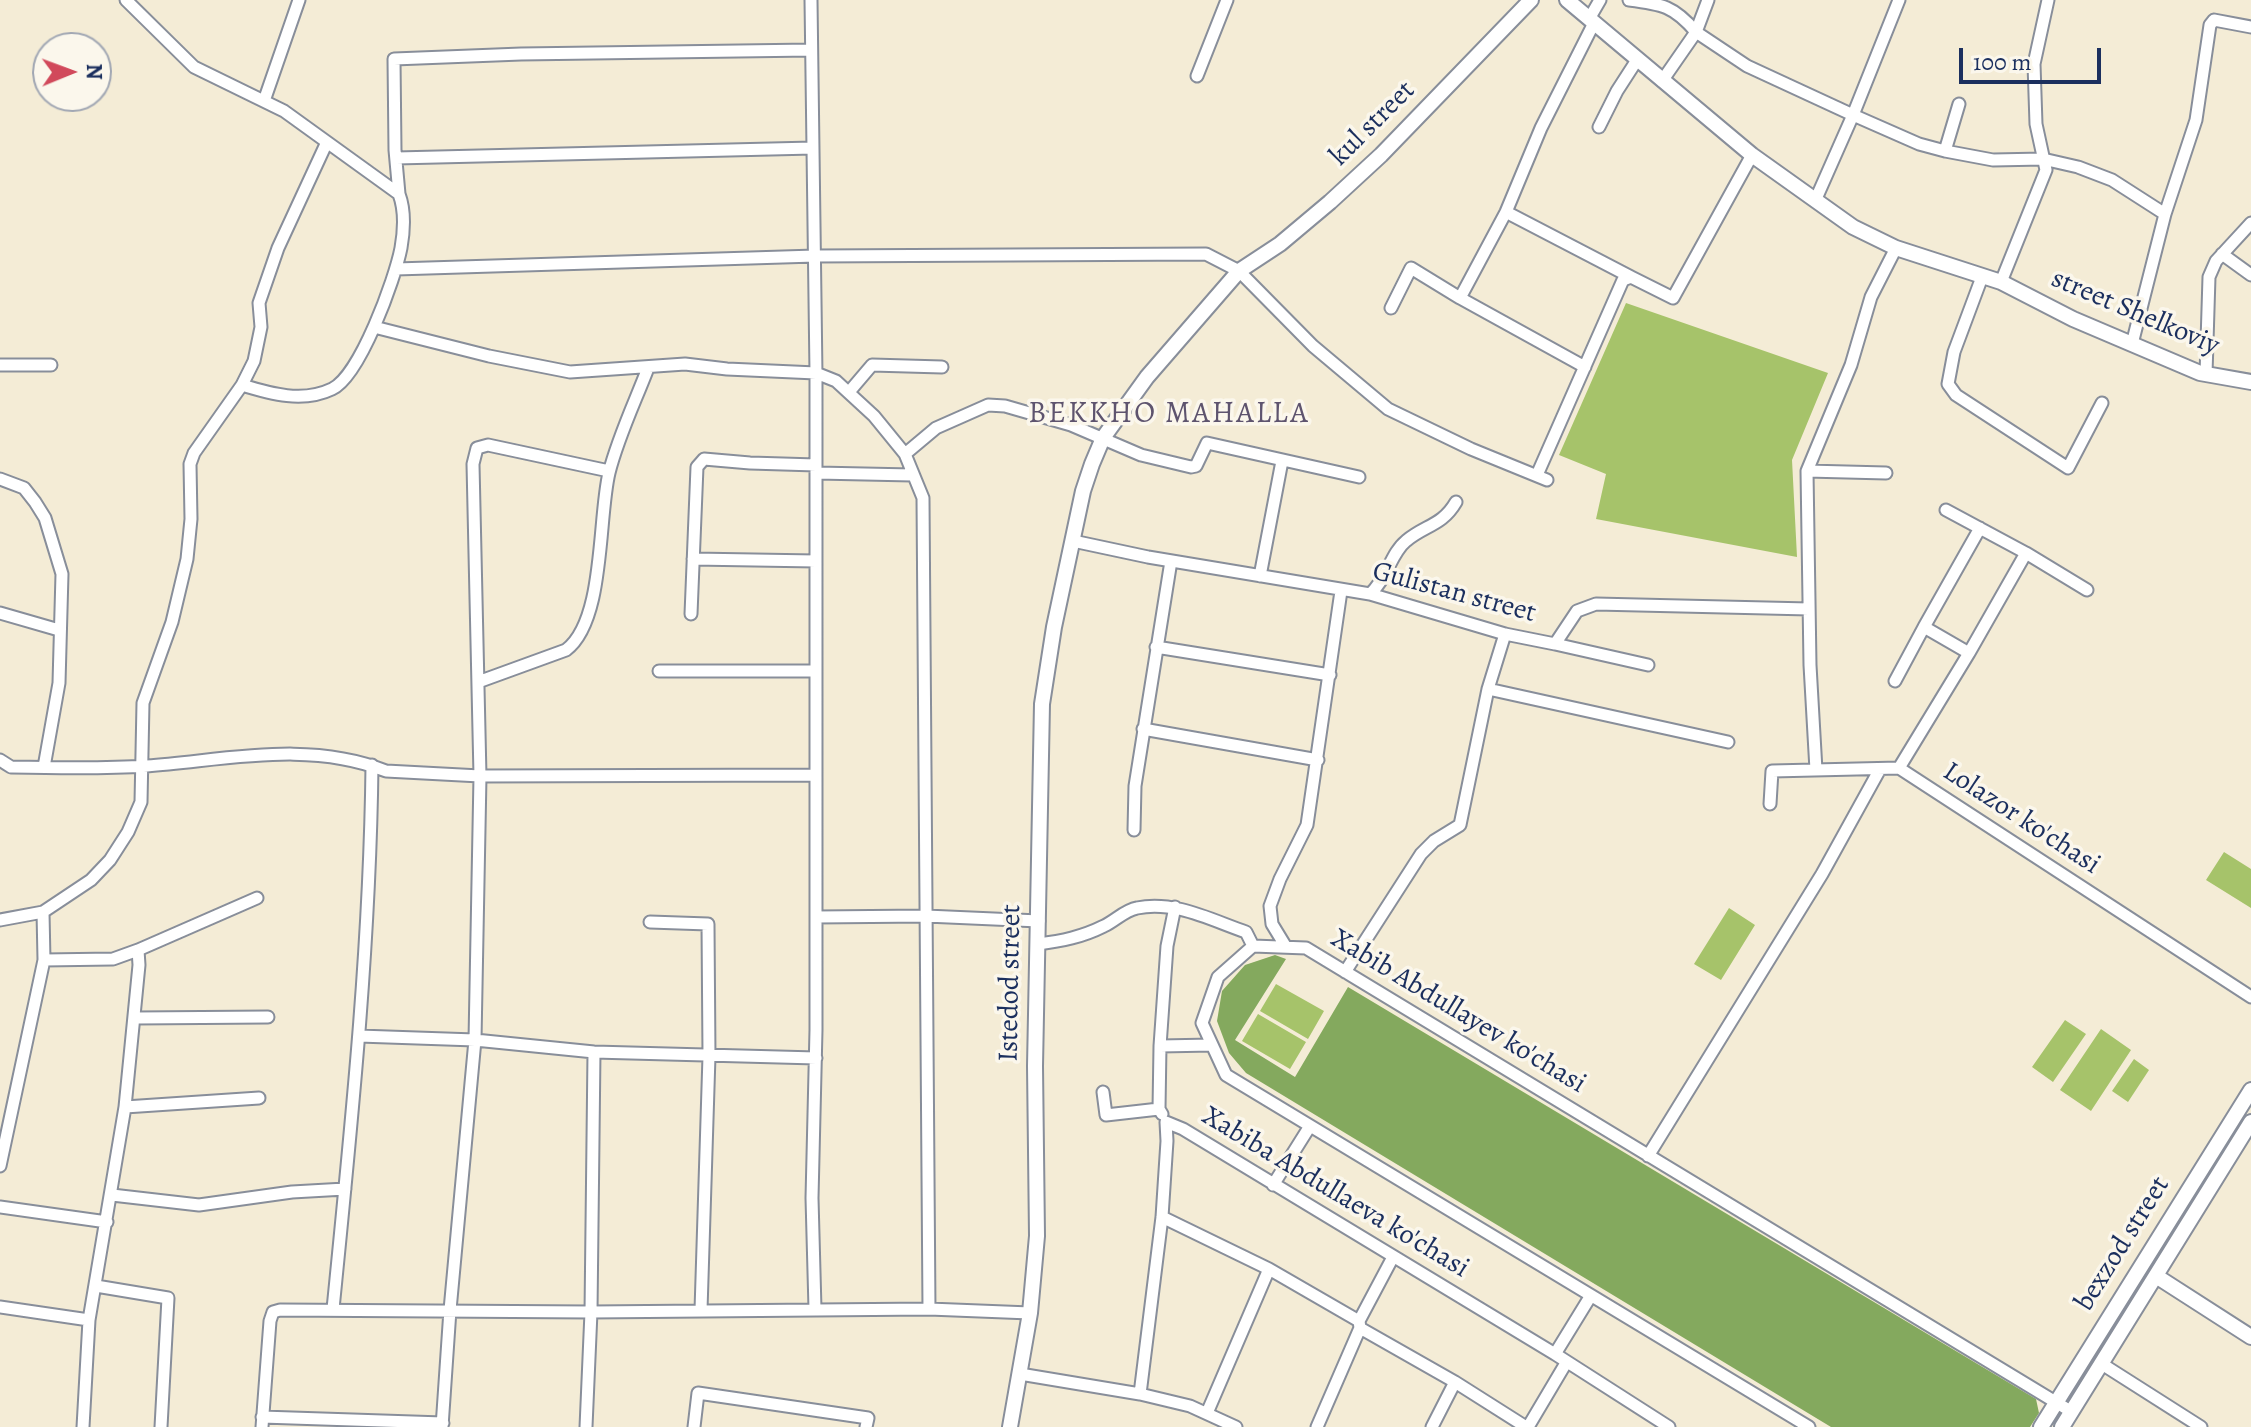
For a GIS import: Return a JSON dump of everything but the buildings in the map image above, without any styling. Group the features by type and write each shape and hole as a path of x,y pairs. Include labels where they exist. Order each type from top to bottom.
{"street":[{"path":"126,0 194,67 284,111 399,194"},
{"path":"264,101 299,0"},
{"path":"811,0 816,373 816,1058 812,1198 815,1309"},
{"path":"1197,76 1227,0"},
{"name":"kul street","path":"1103,438 1147,377 1239,271 1280,244 1381,155 1531,0"},
{"name":"street Shelkoviy","path":"1567,0 1752,155 1853,227 1896,248 2001,282 2073,319 2206,374 2251,382"},
{"path":"1460,298 1506,212 1600,0"},
{"path":"1629,0 1652,3 1679,13 1696,32 1747,66 1919,144 1993,160 2043,159 2078,167 2112,180 2165,214"},
{"path":"1662,81 1696,32 1708,0"},
{"path":"1815,201 1899,0"},
{"path":"2001,282 2046,170 2036,124 2034,64 2048,0"},
{"path":"2132,344 2165,214 2196,120 2210,25 2214,20 2221,20 2251,27"},
{"path":"242,385 284,396 304,396 335,388 348,377 374,327 396,269 402,232 403,205 396,158 394,59 811,50"},
{"path":"1599,127 1637,60"},
{"path":"1945,151 1959,104"},
{"path":"0,920 43,912 91,880 110,860 128,832 141,802 143,703 172,622 187,559 191,519 190,464 200,443 242,385 254,361 261,327 259,303 278,248 327,142"},
{"path":"396,158 813,148"},
{"path":"1506,212 1673,298 1752,155"},
{"path":"2206,374 2209,277 2216,261 2251,223"},
{"path":"1816,770 1807,471 1851,365 1871,297 1896,248"},
{"path":"396,269 815,256 1206,254 1239,271 1313,346 1388,409 1471,449 1542,477 1623,280 1631,277"},
{"path":"2222,254 2251,275"},
{"path":"1391,308 1411,268 1585,367"},
{"path":"1982,277 1954,352 1948,384 1956,395 2068,468 2102,403"},
{"path":"374,327 489,356 570,372 685,364 816,373 836,381 849,392 874,416 905,454 923,498 929,1309"},
{"path":"0,365 51,365"},
{"path":"849,392 872,365 942,367"},
{"path":"478,682 566,650 574,644 594,596 609,471 648,368"},
{"path":"905,454 936,428 988,405 1005,406 1071,425 1141,455 1191,467 1196,466 1207,443 1359,477"},
{"name":"Istedod street","path":"1010,1427 1030,1313 1037,1236 1042,704 1083,491 1103,438"},
{"path":"609,471 488,445 477,448 472,478 480,776 475,1040 450,1310 443,1425 262,1422 270,1321 273,1312 280,1310 333,1309 450,1310 591,1312 929,1309 1030,1313"},
{"path":"691,614 697,467 704,459 912,475"},
{"path":"1260,576 1282,461"},
{"path":"1807,471 1886,473"},
{"path":"0,479 24,488 45,518 62,574 59,683 44,767"},
{"path":"1370,594 1380,585 1404,542 1447,517 1456,502"},
{"path":"1946,510 2087,590"},
{"path":"1895,681 1980,528"},
{"name":"Gulistan street","path":"1073,541 1171,561 1370,594 1505,634 1555,644 1577,611 1596,604 1809,609"},
{"path":"1899,768 2026,553"},
{"path":"693,559 816,561"},
{"path":"1134,830 1135,786 1171,561"},
{"path":"1286,947 1272,924 1270,906 1307,825 1341,591"},
{"path":"0,613 59,630"},
{"path":"1924,627 1969,653"},
{"path":"1345,972 1421,854 1434,841 1460,825 1488,689 1505,634"},
{"path":"1555,644 1648,665"},
{"path":"1156,647 1330,675"},
{"path":"659,671 815,671"},
{"path":"1488,689 1728,742"},
{"path":"1143,729 1318,760"},
{"path":"0,760 11,767 143,766 261,753 307,754 372,765 386,771 480,776 816,775"},
{"path":"333,1309 359,1036 371,851 372,765"},
{"name":"Lolazor ko'chasi","path":"1770,804 1772,771 1899,768 2251,997"},
{"path":"1648,1156 1822,874 1880,769"},
{"path":"44,960 113,959 257,898"},
{"path":"1166,1122 1159,1109 1160,1046 1167,946 1175,907"},
{"path":"1038,944 1070,940 1107,925 1134,908 1175,907 1246,932 1253,946 1218,977 1202,1023 1226,1075 1809,1427"},
{"path":"0,1166 44,960 43,912"},
{"path":"816,917 926,916 1039,921"},
{"path":"650,922 708,924 709,1056 701,1310"},
{"name":"Xabib Abdullayev ko'chasi","path":"1253,946 1306,948 2072,1412"},
{"path":"83,1427 89,1320 125,1107 136,1018 138,950"},
{"path":"136,1018 268,1017"},
{"path":"359,1036 475,1040 594,1052 816,1058"},
{"path":"1160,1046 1212,1045"},
{"path":"586,1427 591,1312 594,1052"},
{"name":"bexzod street","path":"2041,1427 2251,1090"},
{"path":"1103,1092 1106,1115 1159,1109"},
{"path":"125,1107 259,1098"},
{"name":"Xabiba Abdullaeva ko'chasi","path":"1140,1394 1162,1217 1166,1122 1183,1129 1555,1354 1669,1427"},
{"name":"bexzod street","path":"2062,1427 2251,1122"},
{"path":"1273,1185 1310,1126"},
{"path":"112,1195 199,1205 292,1192 345,1189"},
{"path":"0,1207 107,1222"},
{"path":"1162,1217 1269,1269 1527,1427 1566,1363"},
{"path":"1317,1427 1359,1324 1393,1257"},
{"path":"1207,1413 1269,1269"},
{"path":"2156,1276 2251,1337"},
{"path":"96,1286 168,1298 161,1427"},
{"path":"1555,1354 1590,1297"},
{"path":"0,1307 89,1320"},
{"path":"2102,1364 2201,1427"},
{"path":"1020,1374 1140,1394 1190,1406 1236,1427"},
{"path":"1432,1427 1455,1382"},
{"path":"694,1427 698,1393 868,1418 866,1427"}],"green space":[{"path":"1626,303 1828,373 1792,460 1797,557 1596,519 1606,474 1559,455"},
{"path":"2224,852 2251,869 2251,908 2206,880"},
{"path":"1729,908 1755,925 1721,980 1694,964"},
{"path":"1275,955 1286,959 1235,1040 1295,1077 1348,987 2036,1399 2039,1413 2030,1427 1831,1427 1246,1073 1229,1053 1217,1021 1222,991 1245,965"},
{"path":"1276,984 1324,1011 1308,1039 1260,1011"},
{"path":"1258,1014 1306,1042 1290,1069 1242,1041"},
{"path":"2065,1020 2086,1034 2053,1082 2032,1067"},
{"path":"2101,1029 2131,1050 2091,1111 2060,1090"},
{"path":"2134,1059 2149,1070 2128,1102 2112,1091"}],"district":[{"name":"BEKKHO MAHALLA","path":"1169,415"}]}
